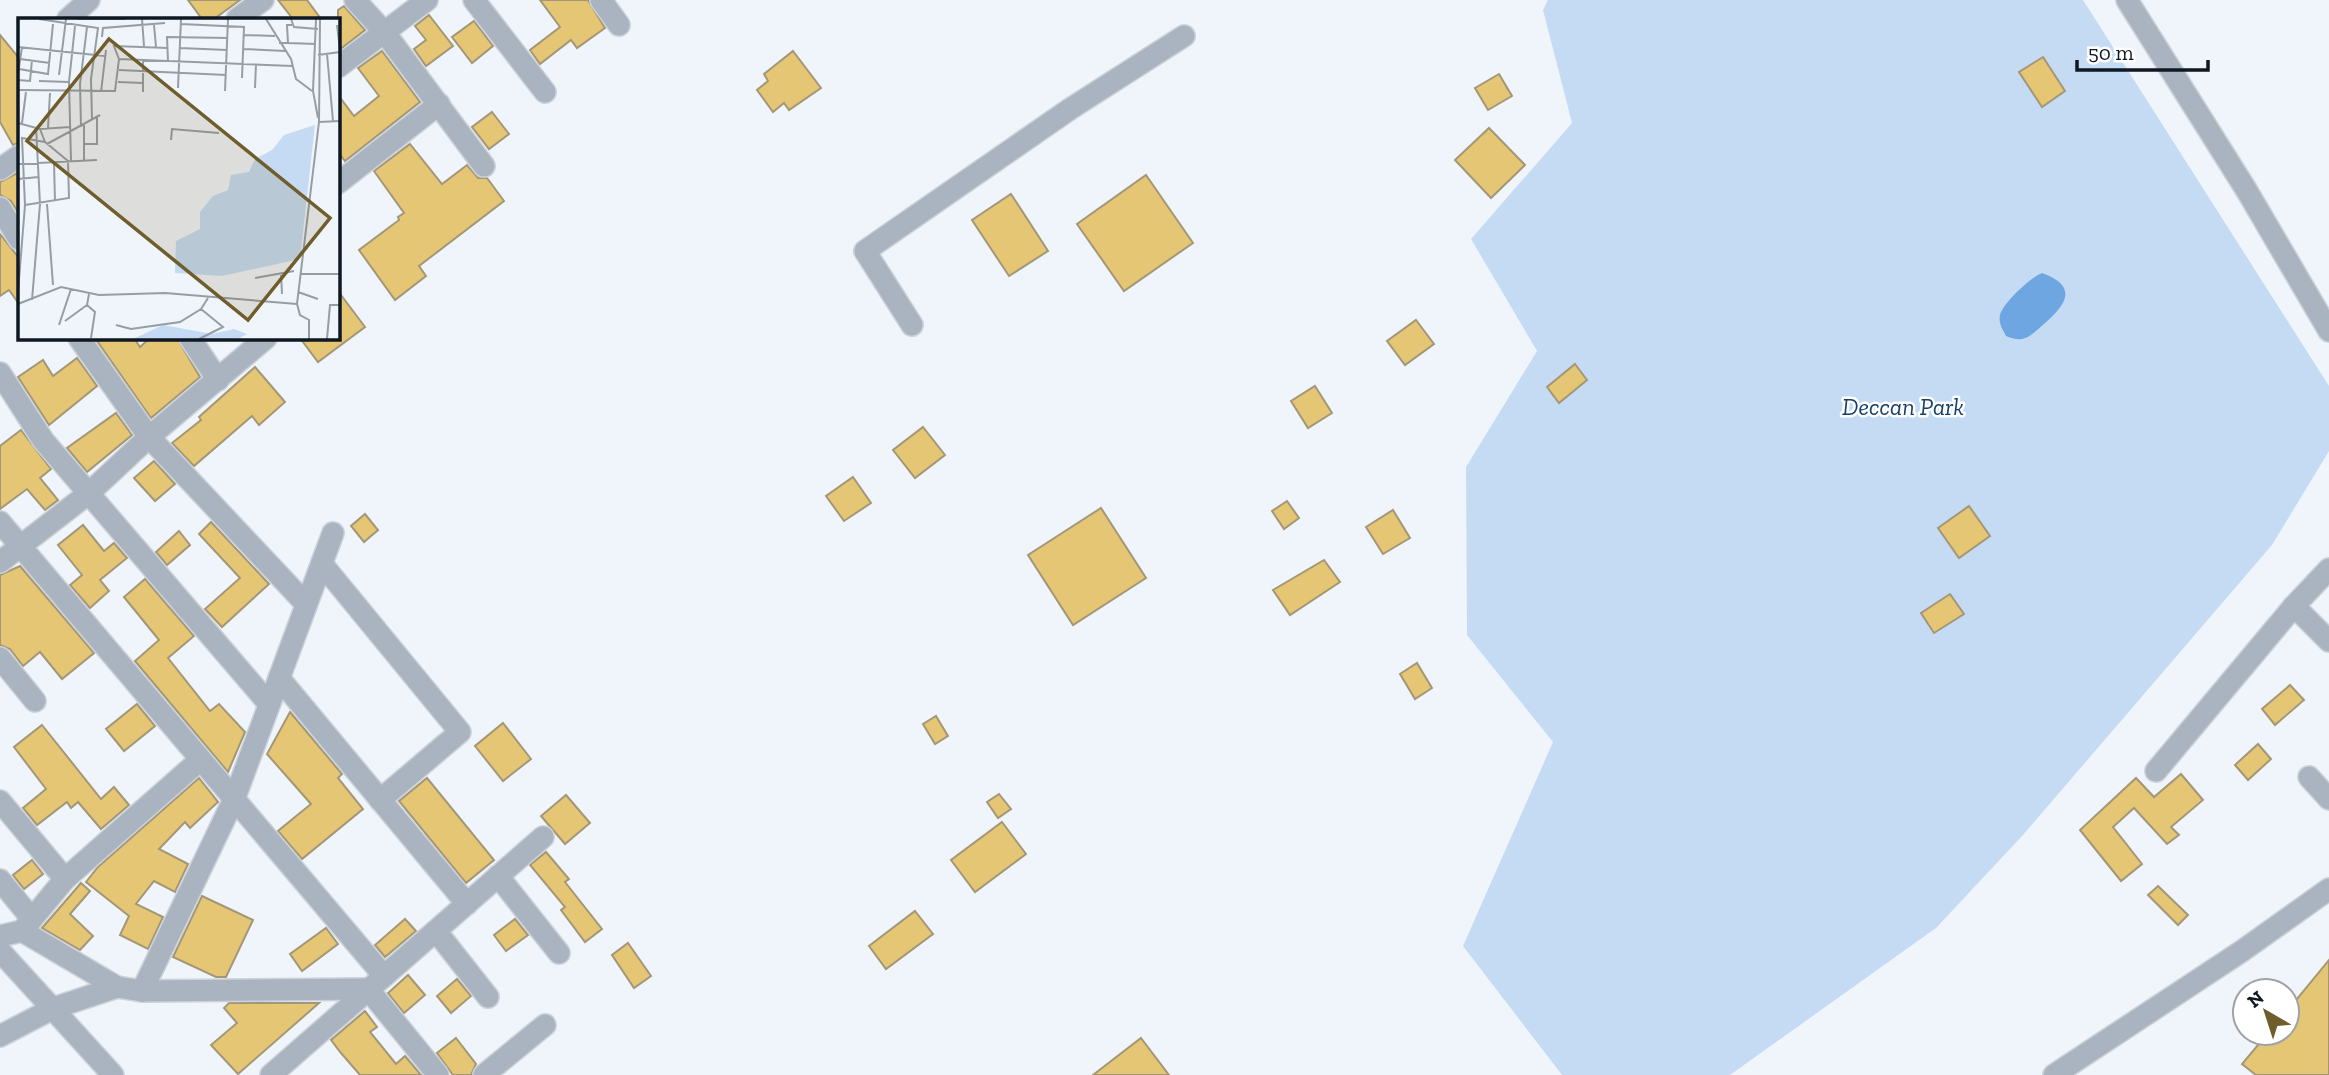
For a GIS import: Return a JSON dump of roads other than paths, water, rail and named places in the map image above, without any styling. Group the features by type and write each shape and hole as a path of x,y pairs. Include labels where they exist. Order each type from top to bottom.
{"street":[{"path":"68,18 89,0"},
{"path":"238,18 263,0"},
{"path":"355,0 385,33 484,166"},
{"path":"340,66 427,0"},
{"path":"474,0 545,92"},
{"path":"601,0 619,25"},
{"path":"2127,0 2247,191 2329,331"},
{"path":"912,325 865,251 1070,109 1184,36"},
{"path":"340,181 439,104"},
{"path":"0,169 18,157"},
{"path":"0,208 18,237"},
{"path":"80,340 149,437 306,604"},
{"path":"191,340 218,380"},
{"path":"0,562 89,493 149,437 263,340"},
{"path":"0,373 43,440 270,704"},
{"path":"0,522 200,760 235,797 376,982 438,1075"},
{"path":"142,991 235,797 333,533"},
{"path":"322,564 460,732 380,800"},
{"path":"2156,771 2294,606 2329,569"},
{"path":"2294,606 2329,640"},
{"path":"0,658 36,701"},
{"path":"279,678 467,904"},
{"path":"0,936 27,925 65,880 200,760"},
{"path":"2309,777 2329,799"},
{"path":"0,801 65,880"},
{"path":"279,1072 376,982 543,837"},
{"path":"498,876 559,953"},
{"path":"0,880 27,925 117,987 142,991 376,982"},
{"path":"2054,1075 2242,951 2329,889"},
{"path":"436,931 488,997"},
{"path":"0,951 113,1075"},
{"path":"0,1036 54,1008 117,987"},
{"path":"484,1075 545,1025"}],"water":[{"path":"2042,273 2053,278 2065,290 2059,309 2028,336 2018,339 2006,336 2000,321 2002,310 2018,291"}],"park label":[{"name":"Deccan Park","path":"1903,406"}]}
